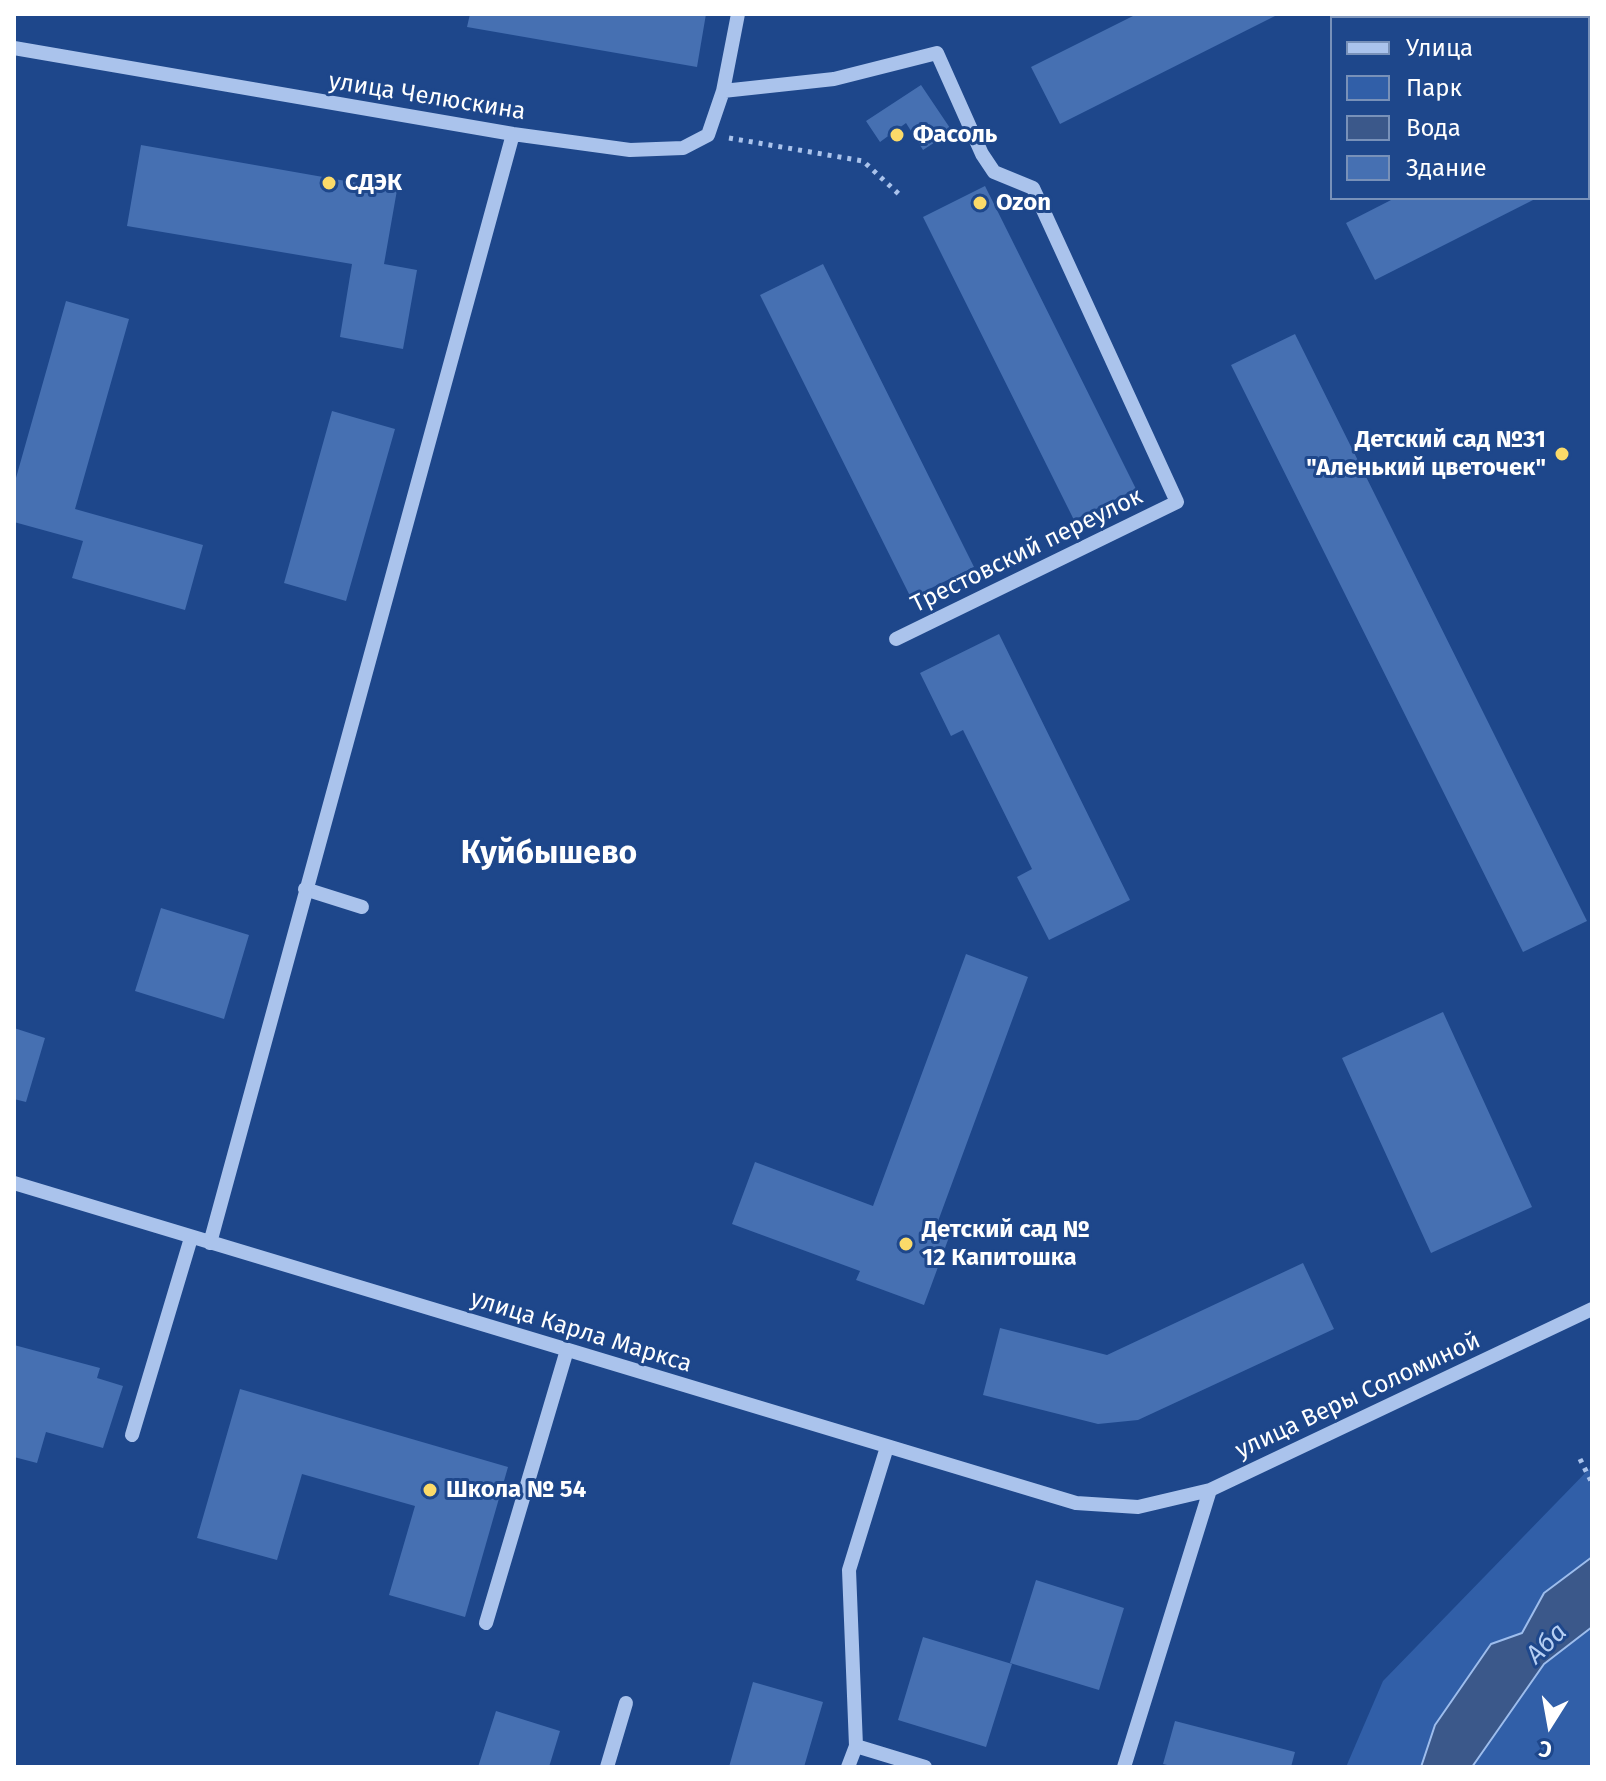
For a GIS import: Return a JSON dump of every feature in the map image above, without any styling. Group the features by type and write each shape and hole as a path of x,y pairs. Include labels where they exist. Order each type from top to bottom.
{"street":[{"path":"708,135 723,91 738,14"},
{"name":"улица Челюскина","path":"14,48 513,134 630,150 683,148 708,135"},
{"name":"Трестовский переулок","path":"723,91 834,79 937,53 982,154 994,172 1033,188 1177,502 896,639"},
{"path":"210,1243 513,134"},
{"path":"305,889 362,907"},
{"name":"улица Карла Маркса","path":"14,1183 1076,1503 1138,1507"},
{"path":"132,1435 191,1238"},
{"name":"улица Веры Соломиной","path":"1138,1507 1210,1490 1592,1309"},
{"path":"486,1623 567,1350"},
{"path":"848,1767 856,1746 849,1570 887,1447"},
{"path":"1124,1767 1210,1490"},
{"path":"607,1767 626,1703"},
{"path":"856,1746 925,1767"}],"path":[{"path":"708,135 863,161 901,196"},
{"path":"1580,1459 1592,1483"}],"green space":[{"path":"1592,1466 1592,1767 1346,1767 1383,1681"}],"water":[{"name":"Аба","path":"1592,1557 1592,1627 1544,1664 1472,1767 1421,1767 1435,1725 1491,1644 1522,1633 1544,1593"}],"building":[{"path":"470,14 706,14 697,67 467,27"},
{"path":"1137,14 1279,14 1060,124 1031,67"},
{"path":"921,85 952,131 923,150 906,123 880,142 866,121"},
{"path":"1592,99 1590,171 1590,100"},
{"path":"141,145 397,190 384,264 417,270 403,349 340,337 352,264 127,226"},
{"path":"985,186 1136,489 1074,520 923,217"},
{"path":"1391,200 1533,200 1375,280 1346,223"},
{"path":"823,264 974,567 911,598 760,295"},
{"path":"66,301 129,319 75,509 203,545 185,610 72,578 83,541 14,522 14,485"},
{"path":"1295,334 1587,921 1523,952 1231,365"},
{"path":"332,411 395,429 346,601 284,583"},
{"path":"999,634 1130,900 1049,940 1017,877 1032,869 963,730 951,736 920,673"},
{"path":"161,908 249,935 224,1019 135,991"},
{"path":"966,954 1028,977 937,1224 952,1229 924,1305 856,1280 860,1271 732,1224 755,1162 873,1206"},
{"path":"1443,1012 1532,1207 1431,1253 1342,1058"},
{"path":"14,1028 45,1038 26,1102 14,1099"},
{"path":"1303,1263 1334,1329 1138,1420 1098,1424 983,1395 1000,1328 1107,1355"},
{"path":"14,1345 100,1368 97,1378 123,1386 103,1448 46,1432 37,1463 14,1457"},
{"name":"Школа № 54","path":"240,1389 508,1467 465,1617 389,1595 415,1506 302,1474 277,1560 197,1538"},
{"path":"1036,1580 1124,1608 1099,1690 1010,1663"},
{"path":"923,1637 1012,1664 986,1747 898,1720"},
{"path":"753,1682 823,1702 804,1767 729,1767"},
{"path":"496,1711 560,1731 549,1767 478,1767"},
{"path":"1175,1721 1295,1752 1291,1767 1175,1767 1163,1764"}],"place":[{"name":"Фасоль","path":"897,135"},
{"name":"СДЭК","path":"329,183"},
{"name":"Ozon","path":"980,203"},
{"name":"Детский сад №31 \"Аленький цветочек\"","path":"1562,454"},
{"name":"Детский сад № 12 Капитошка","path":"906,1244"},
{"name":"Школа № 54","path":"430,1490"}],"district":[{"name":"Куйбышево","path":"549,854"}]}
